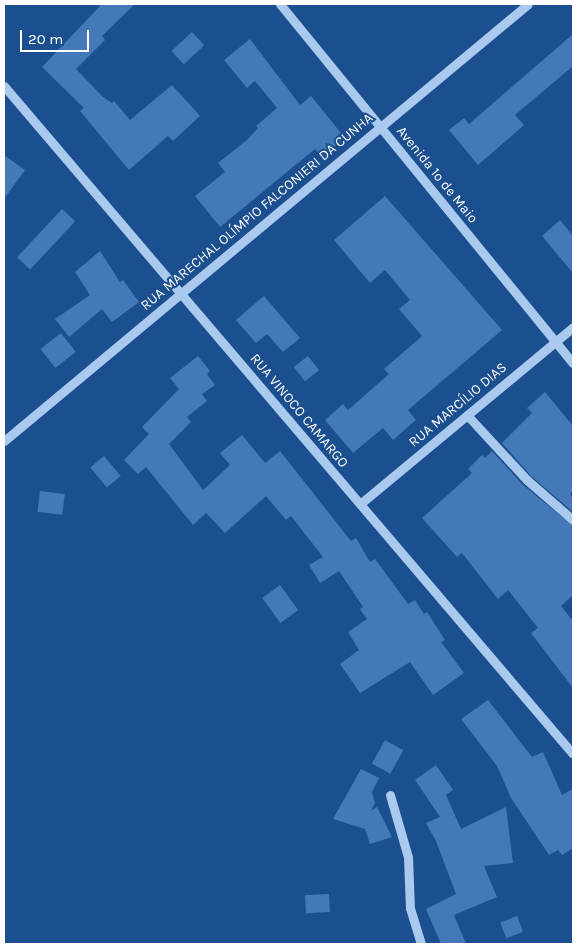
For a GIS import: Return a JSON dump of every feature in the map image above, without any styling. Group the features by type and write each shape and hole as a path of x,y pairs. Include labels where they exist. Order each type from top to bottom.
{"street":[{"name":"Avenida 1º de Maio","path":"280,4 573,363"},
{"name":"RUA MARECHAL OLÍMPIO FALCONIERI DA CUNHA","path":"4,441 528,4"},
{"name":"RUA VINOCO CAMARGO","path":"4,86 573,754"},
{"name":"RUA MARCÍLIO DIAS","path":"360,504 573,327"},
{"path":"467,415 527,480 573,520"},
{"path":"390,794 408,857 410,908 421,944"}],"building":[{"path":"102,4 135,4 102,36 105,40 76,69 102,96 112,103 114,101 130,120 172,85 200,116 173,141 168,136 129,170 80,111 84,108 42,67"},
{"path":"192,32 204,45 184,64 172,51"},
{"path":"573,34 573,66 515,115 524,125 478,165 449,130 464,118 469,124"},
{"path":"250,39 300,105 311,96 345,138 322,157 315,149 220,227 195,196 225,172 218,163 248,139 258,128 256,126 277,108 255,81 247,88 224,60"},
{"path":"4,155 25,170 4,199"},
{"path":"385,196 502,330 408,410 416,420 393,440 383,428 353,453 325,420 343,404 348,410 389,374 384,369 422,336 399,309 410,300 385,270 370,283 334,240"},
{"path":"62,209 75,221 30,270 17,257"},
{"path":"560,220 573,236 573,273 542,236"},
{"path":"100,251 120,282 123,280 139,302 112,322 102,309 69,337 55,319 90,295 75,272"},
{"path":"264,296 300,338 283,352 267,334 256,343 236,320"},
{"path":"61,333 76,352 55,368 41,349"},
{"path":"198,356 210,371 207,374 215,385 202,394 207,401 187,417 191,422 169,444 203,490 230,465 220,453 242,435 265,463 280,451 351,541 356,538 370,562 375,559 408,604 415,600 424,614 427,612 445,640 441,642 464,673 433,695 410,662 360,693 340,664 359,650 348,632 367,619 360,609 363,607 339,571 320,583 309,565 323,557 291,516 286,520 266,496 225,533 206,513 193,525 146,467 138,474 124,460 149,434 142,427 179,389 170,378"},
{"path":"308,356 319,370 305,381 294,367"},
{"path":"545,392 573,426 573,491 570,494 573,498 573,512 531,476 502,443 532,413 527,408"},
{"path":"492,451 523,485 573,526 573,595 561,606 573,621 573,688 531,633 538,628 508,590 498,599 462,553 457,557 422,518 472,473 468,469 482,455 485,458"},
{"path":"104,456 121,476 107,487 90,468"},
{"path":"40,491 65,494 62,515 37,512"},
{"path":"280,585 298,610 280,623 262,598"},
{"path":"488,700 532,757 543,752 562,795 573,789 573,848 562,855 558,850 549,855 511,798 497,766 461,719"},
{"path":"385,740 403,750 390,774 372,764"},
{"path":"436,765 453,790 446,795 461,829 506,807 513,863 484,866 497,897 454,915 466,944 441,944 426,909 456,894 436,841 426,823 440,817 415,780"},
{"path":"361,769 379,778 372,792 375,803 371,811 377,807 392,837 370,844 365,829 333,819"},
{"path":"329,894 330,912 306,913 305,895"},
{"path":"517,916 523,932 506,938 500,922"}]}
